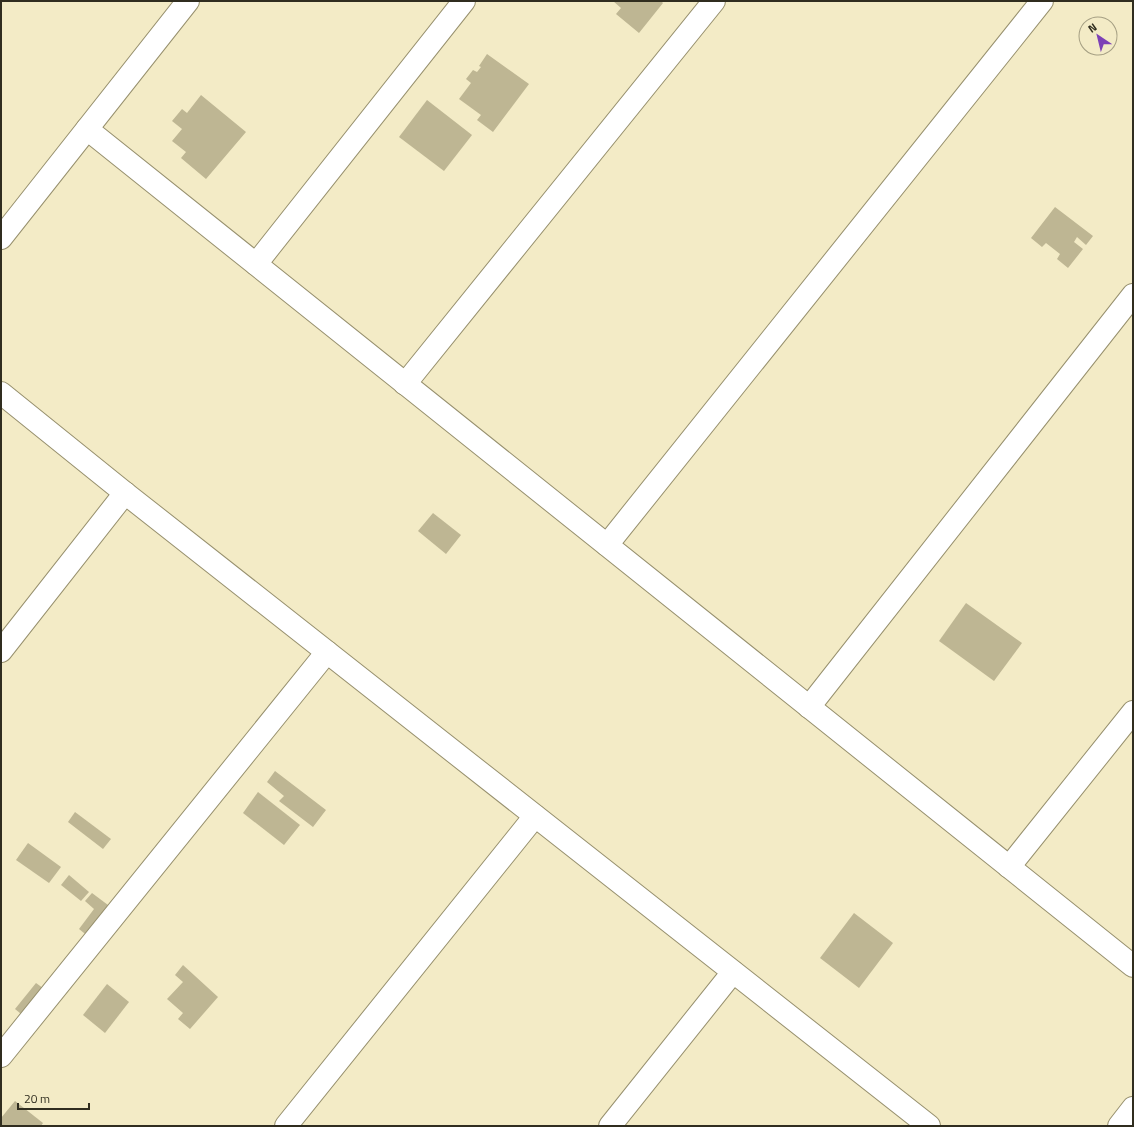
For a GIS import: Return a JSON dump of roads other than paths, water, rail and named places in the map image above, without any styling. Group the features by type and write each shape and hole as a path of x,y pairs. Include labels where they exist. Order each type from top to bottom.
{"street":[{"path":"1,238 188,1"},
{"path":"256,264 464,1"},
{"path":"405,384 714,1"},
{"path":"607,545 1042,1"},
{"path":"87,129 1133,966"},
{"path":"809,707 1133,295"},
{"path":"1,393 125,493 929,1126"},
{"path":"1,651 125,493"},
{"path":"1,1056 327,652"},
{"path":"1009,867 1133,712"},
{"path":"286,1126 536,816"},
{"path":"610,1126 733,972"},
{"path":"1119,1126 1133,1108"}]}
